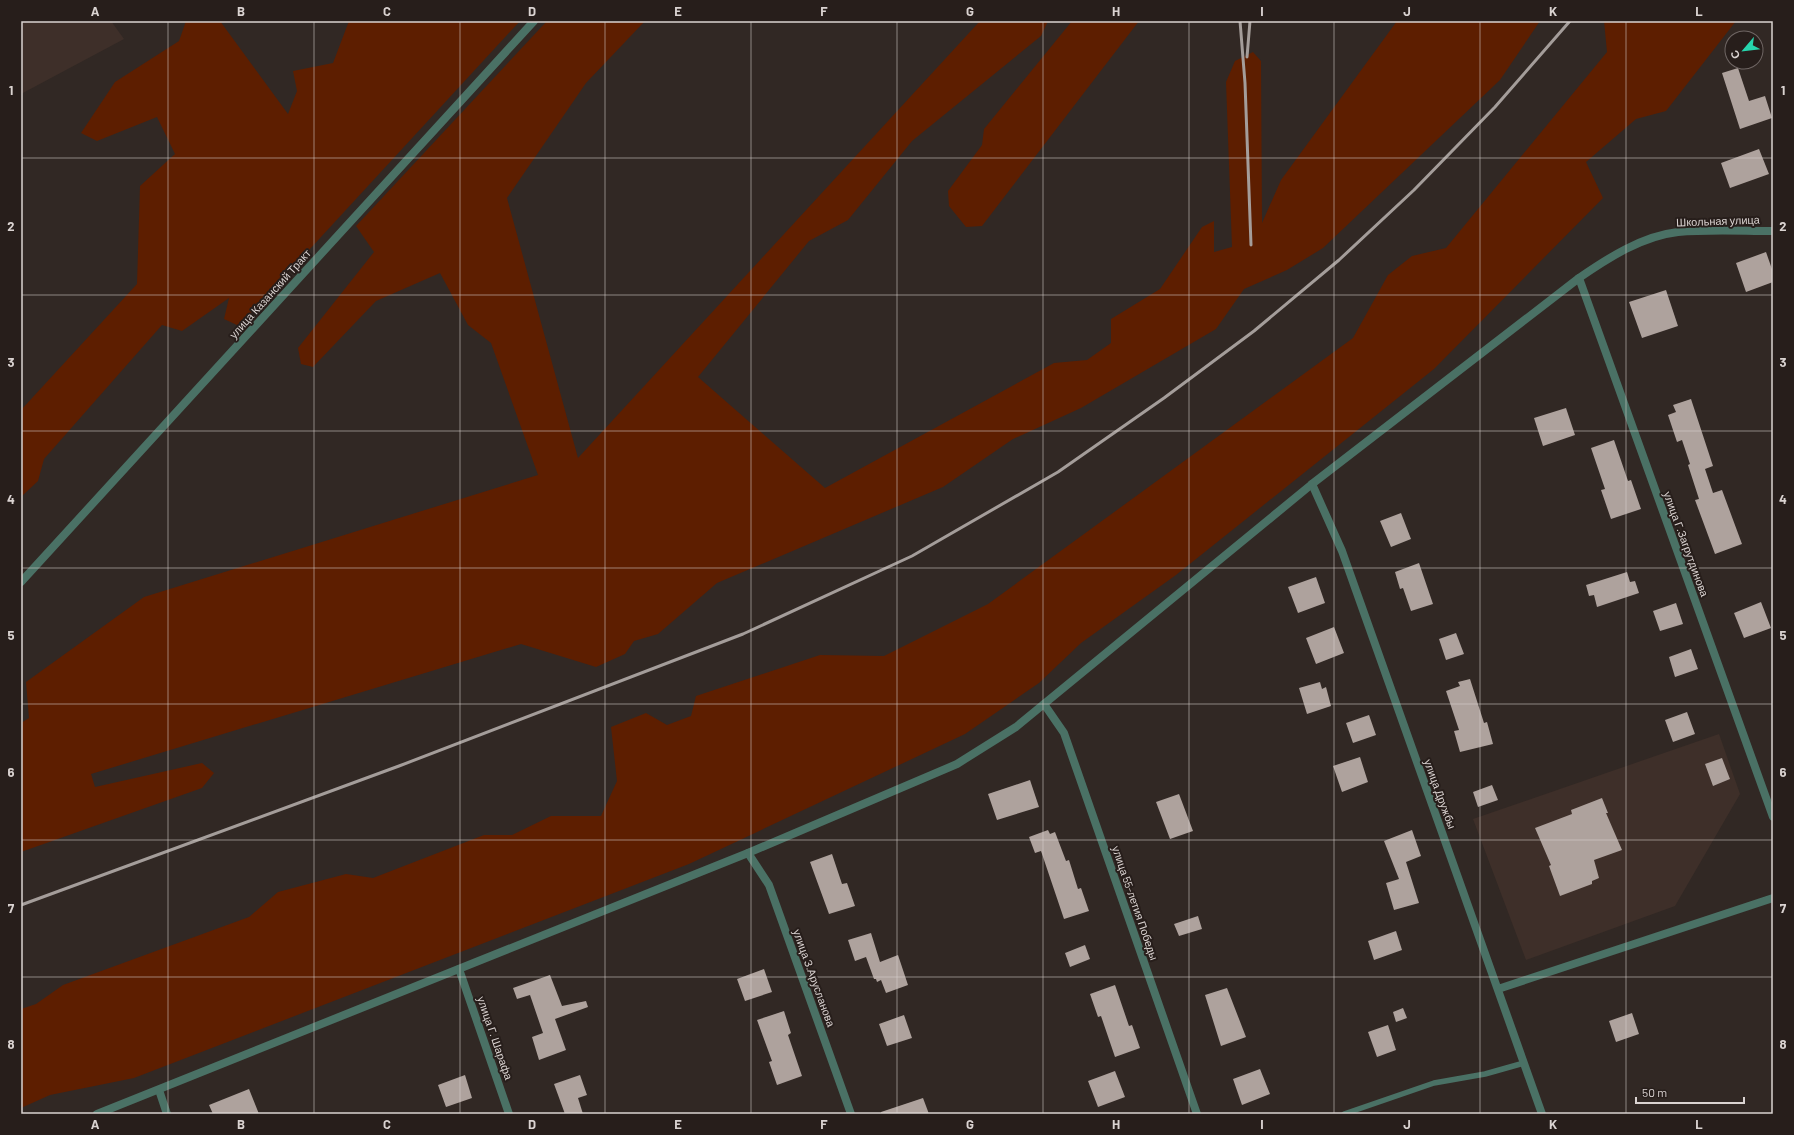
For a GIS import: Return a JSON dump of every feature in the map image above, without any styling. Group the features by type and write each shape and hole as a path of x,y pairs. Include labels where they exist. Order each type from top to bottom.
{"street":[{"name":"улица Казанский Тракт","path":"21,582 534,21"},
{"name":"Школьная улица","path":"97,1114 748,853 957,764 1016,727 1312,484 1578,278 1608,258 1641,242 1677,232 1773,231"},
{"name":"улица Г.Загрутдинова","path":"1578,278 1773,817"},
{"name":"улица Дружбы","path":"1312,484 1342,551 1542,1114"},
{"name":"улица 55-летия Победы","path":"1044,704 1064,733 1197,1114"},
{"name":"улица З.Арусланова","path":"748,853 769,884 851,1114"},
{"path":"1498,989 1773,898"},
{"name":"улица Г. Шарафа","path":"459,969 509,1114"},
{"path":"159,1090 167,1114"}],"lane":[{"path":"1344,1114 1434,1083 1485,1074 1524,1063"}],"shaded area":[{"path":"21,21 111,21 124,39 21,94"},
{"path":"186,21 220,21 288,114 297,91 293,71 333,63 349,21 520,21 239,326 224,319 229,298 182,331 162,325 44,459 38,481 21,497 21,410 137,284 140,186 175,154 157,117 97,141 81,133 115,82 179,41"},
{"path":"547,21 645,21 586,83 507,198 578,458 980,21 1048,21 1041,36 912,141 848,220 809,241 698,377 825,488 1054,363 1087,360 1111,343 1111,319 1160,289 1202,227 1214,221 1214,252 1232,247 1226,82 1235,61 1253,52 1261,61 1262,223 1281,180 1397,21 1540,21 1500,80 1323,248 1287,270 1244,289 1216,329 1081,408 1013,439 943,487 717,583 658,634 634,641 625,654 596,667 521,644 91,774 95,787 202,763 214,773 202,788 21,852 21,723 29,718 26,682 144,597 538,475 491,343 468,325 440,273 376,301 313,367 301,364 298,348 374,252 356,226"},
{"path":"1072,21 1139,21 982,226 966,227 949,206 948,191 982,145 984,129"},
{"path":"1604,21 1736,21 1729,30 1724,30 1724,36 1666,111 1636,119 1586,162 1603,198 1434,369 1176,575 1081,643 1039,683 965,734 689,864 134,1078 50,1095 21,1108 21,1009 36,1004 63,985 249,917 278,892 346,874 373,878 484,835 512,835 551,816 601,816 617,781 611,727 646,713 667,725 691,716 696,696 820,655 884,656 988,604 1353,338 1388,275 1412,256 1446,248 1607,52"},
{"path":"1719,734 1740,794 1675,906 1526,960 1473,819"}],"building":[{"path":"1732,70 1739,70 1749,101 1765,96 1772,118 1740,129 1722,73"},
{"path":"1759,149 1769,174 1730,188 1721,163"},
{"path":"1766,252 1773,272 1773,282 1746,292 1736,263"},
{"path":"1666,290 1678,326 1642,338 1629,302"},
{"path":"1691,399 1713,466 1705,469 1713,493 1722,490 1742,544 1715,554 1695,500 1699,499 1682,440 1677,442 1668,415 1676,412 1673,405"},
{"path":"1566,408 1575,435 1543,446 1534,418"},
{"path":"1614,440 1628,481 1631,480 1641,509 1611,519 1601,490 1605,489 1591,448"},
{"path":"1401,513 1411,539 1391,547 1380,521"},
{"path":"1419,563 1433,604 1411,611 1403,588 1400,589 1395,572"},
{"path":"1627,572 1630,582 1635,581 1639,593 1597,607 1594,595 1589,596 1586,585"},
{"path":"1316,577 1325,603 1298,613 1288,587"},
{"path":"1761,602 1771,628 1744,638 1734,613"},
{"path":"1676,603 1683,624 1660,631 1653,611"},
{"path":"1334,627 1344,653 1316,664 1306,638"},
{"path":"1456,633 1464,654 1446,660 1439,639"},
{"path":"1691,649 1698,669 1675,677 1669,657"},
{"path":"1470,679 1484,723 1487,722 1493,744 1460,752 1454,731 1459,730 1446,691 1460,686 1458,682"},
{"path":"1320,682 1322,689 1326,687 1331,706 1307,714 1299,688"},
{"path":"1687,712 1695,734 1673,742 1665,720"},
{"path":"1369,715 1376,735 1353,743 1346,723"},
{"path":"1360,757 1368,782 1342,792 1333,766"},
{"path":"1722,758 1730,779 1713,786 1705,764"},
{"path":"1030,780 1039,807 997,820 988,794"},
{"path":"1492,785 1498,800 1478,807 1473,792"},
{"path":"1179,794 1193,831 1170,839 1156,802"},
{"path":"1602,798 1608,813 1606,813 1622,850 1594,860 1599,878 1592,881 1592,884 1560,896 1549,866 1551,865 1535,828 1572,814 1571,810"},
{"path":"1048,830 1050,834 1055,832 1066,861 1069,860 1078,889 1081,888 1089,911 1064,919 1041,851 1035,853 1029,837"},
{"path":"1412,830 1421,856 1406,862 1419,903 1394,910 1386,883 1399,879 1384,841"},
{"path":"832,854 842,884 847,883 855,906 829,914 810,862"},
{"path":"1198,916 1202,929 1179,936 1174,924"},
{"path":"1396,931 1402,950 1374,960 1368,941"},
{"path":"871,933 880,962 898,955 908,985 886,993 881,980 877,982 876,979 874,979 866,957 855,961 848,940"},
{"path":"1085,945 1090,959 1070,967 1065,953"},
{"path":"764,969 772,992 745,1001 737,979"},
{"path":"550,975 562,1006 586,1001 588,1007 555,1019 566,1050 539,1060 532,1037 543,1033 530,995 517,999 513,988"},
{"path":"1115,985 1129,1026 1132,1025 1140,1048 1115,1057 1101,1016 1098,1017 1090,994"},
{"path":"1227,988 1246,1037 1221,1046 1205,995"},
{"path":"1403,1008 1407,1018 1396,1022 1393,1012"},
{"path":"784,1011 791,1033 788,1035 802,1076 777,1085 769,1062 772,1061 757,1020"},
{"path":"1632,1013 1639,1034 1616,1042 1609,1021"},
{"path":"904,1015 912,1038 887,1046 879,1024"},
{"path":"1388,1025 1396,1050 1377,1057 1368,1032"},
{"path":"1260,1069 1270,1094 1242,1105 1233,1079"},
{"path":"1115,1071 1125,1097 1098,1107 1088,1081"},
{"path":"465,1075 472,1098 446,1107 438,1085"},
{"path":"580,1075 587,1095 578,1098 583,1114 565,1114 554,1084"},
{"path":"249,1089 259,1114 213,1114 209,1105"},
{"path":"923,1098 929,1114 881,1114 881,1112"}],"railway":[{"path":"1240,21 1245,83 1251,245"},
{"path":"1247,57 1250,21"},
{"path":"21,905 399,766 743,634 912,556 1058,472 1164,398 1254,331 1339,260 1414,190 1495,107 1570,21"}]}
